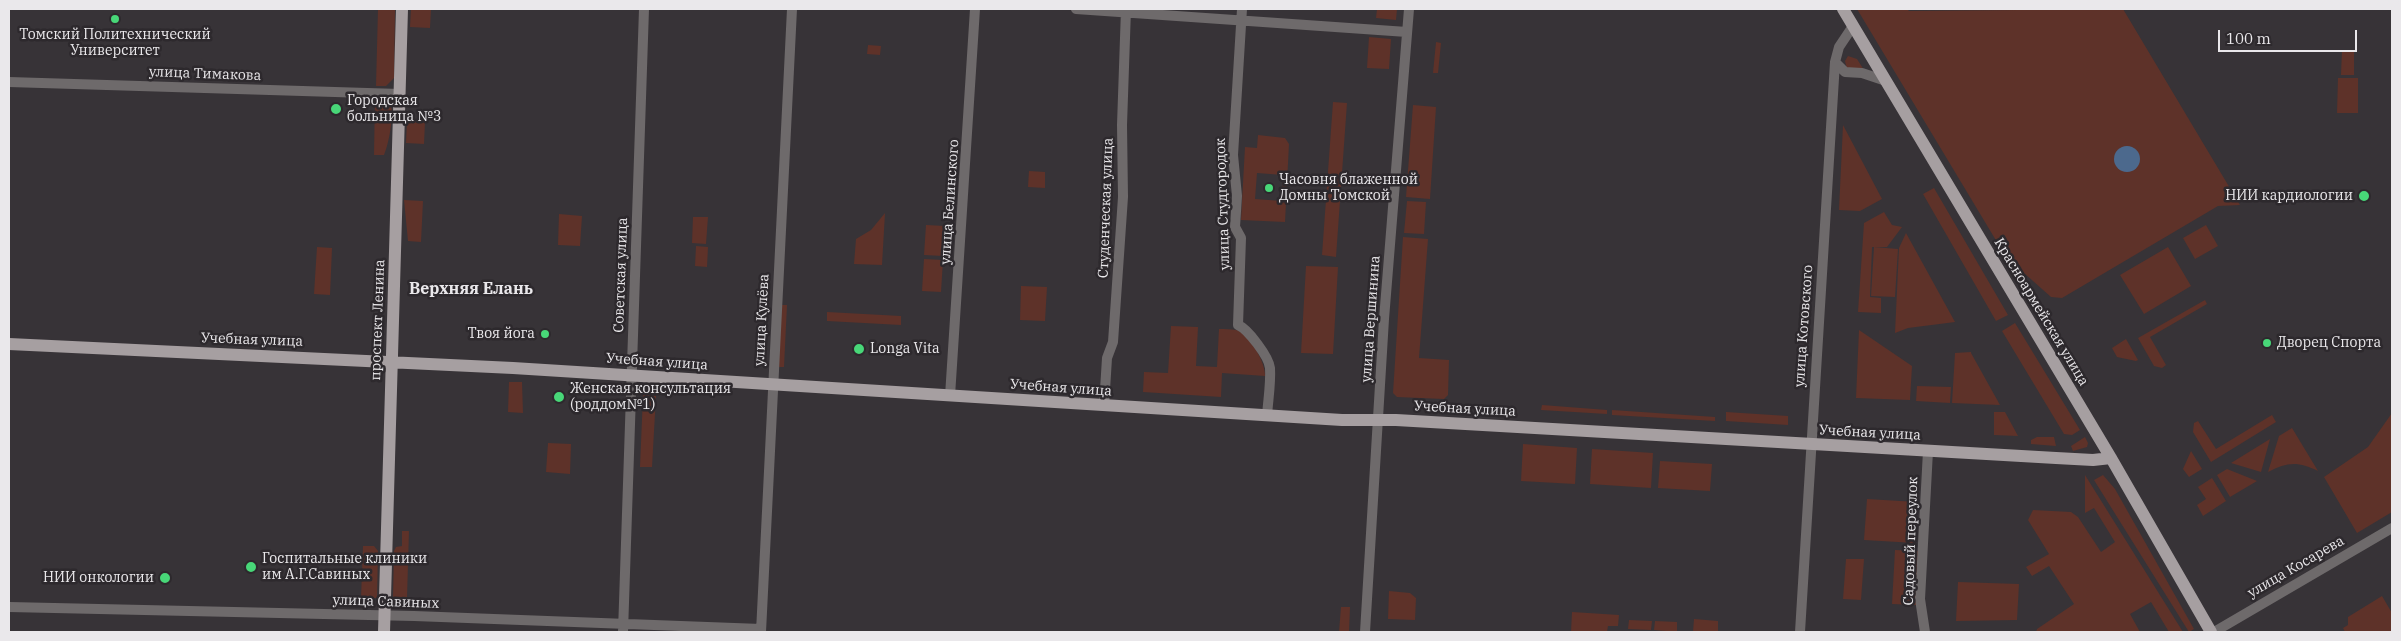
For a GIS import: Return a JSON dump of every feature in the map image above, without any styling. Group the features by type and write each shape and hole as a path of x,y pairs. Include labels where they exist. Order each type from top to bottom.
{"main road":[{"name":"проспект Ленина","path":"384,632 402,9"},
{"name":"Красноармейская улица","path":"1843,9 2213,632"},
{"name":"Учебная улица","path":"9,344 631,375 1267,416 1378,420 2088,460 2111,458"}],"street":[{"name":"Советская улица","path":"623,628 644,9"},
{"name":"улица Кулёва","path":"761,631 792,9"},
{"name":"улица Белинского","path":"950,396 975,9"},
{"path":"1076,9 1126,10 1407,32"},
{"name":"улица Студгородок","path":"1242,9 1234,156 1237,196 1235,228 1241,238 1238,325 1243,327 1256,342 1270,366 1267,416"},
{"name":"улица Вершинина","path":"1365,632 1378,420 1409,9"},
{"name":"Студенческая улица","path":"1104,406 1107,358 1113,342 1120,264 1126,10"},
{"name":"улица Котовского","path":"1800,632 1835,62 1839,46 1853,26"},
{"path":"1835,62 1845,72 1862,73 1886,81"},
{"name":"улица Тимакова","path":"9,82 400,94"},
{"name":"Садовый переулок","path":"1925,632 1920,598 1928,451"},
{"name":"улица Косарева","path":"2213,632 2392,528"},
{"name":"улица Савиных","path":"9,607 385,615 623,628 761,631"}],"shaded area":[{"path":"378,9 395,9 394,78 386,86 376,86"},
{"path":"411,9 431,9 430,28 410,27"},
{"path":"1377,9 1397,9 1396,20 1376,18"},
{"path":"1857,9 1907,9 1909,11 2123,9 2240,205 2218,206 2062,298 2051,297 2006,257"},
{"path":"1369,37 1391,39 1389,69 1367,68"},
{"path":"1436,42 1441,43 1438,73 1433,73"},
{"path":"868,45 881,46 880,55 867,54"},
{"path":"2342,50 2354,50 2354,75 2341,75"},
{"path":"1848,56 1857,59 1864,70 1847,69 1845,61"},
{"path":"2338,78 2358,78 2358,113 2337,113"},
{"path":"375,97 387,97 390,101 392,116 390,134 384,155 374,155"},
{"path":"1333,102 1347,103 1336,257 1322,255"},
{"path":"1413,105 1436,107 1430,199 1406,197"},
{"path":"407,121 425,122 424,144 406,143"},
{"path":"1843,125 1882,199 1860,211 1839,210"},
{"path":"1258,135 1285,138 1289,144 1285,222 1241,220 1245,147 1257,148","holes":["1257,173 1283,175 1282,201 1255,199"]},
{"path":"1029,171 1045,172 1045,188 1028,187"},
{"path":"1934,188 2008,315 1996,321 1923,194"},
{"path":"404,200 423,201 421,242 408,241"},
{"path":"1407,201 1426,202 1424,234 1404,233"},
{"path":"1884,212 1892,225 1902,227 1887,247 1872,247 1870,297 1881,298 1881,313 1858,312 1864,223"},
{"path":"885,213 882,265 854,264 856,239 871,230"},
{"path":"559,214 582,216 580,246 558,245"},
{"path":"693,217 708,217 706,244 692,243"},
{"path":"926,225 945,226 943,256 924,255"},
{"path":"2206,225 2218,246 2195,259 2183,238"},
{"path":"1906,233 1955,322 1908,328 1895,333 1899,248"},
{"path":"1403,237 1428,239 1419,358 1449,360 1448,395 1444,399 1397,397 1393,393"},
{"path":"696,246 708,247 707,267 695,266"},
{"path":"317,247 332,248 330,295 314,294"},
{"path":"1874,247 1898,249 1895,297 1871,296"},
{"path":"2168,247 2191,286 2144,314 2120,275"},
{"path":"924,259 943,260 941,292 922,291"},
{"path":"1306,266 1338,267 1333,354 1301,353"},
{"path":"1021,286 1047,287 1045,321 1020,320"},
{"path":"2205,300 2207,304 2150,337 2166,365 2162,368 2154,366 2138,338"},
{"path":"781,305 787,305 784,367 777,367"},
{"path":"827,312 901,316 901,325 827,321"},
{"path":"2015,323 2080,430 2072,435 2064,434 2002,331"},
{"path":"1171,326 1198,327 1196,366 1217,367 1219,329 1241,332 1256,349 1265,370 1265,376 1222,373 1221,397 1143,392 1144,372 1168,373"},
{"path":"1859,330 1912,366 1910,400 1856,398"},
{"path":"2126,339 2138,360 2117,357 2112,348"},
{"path":"1971,352 2000,405 1952,403 1955,353"},
{"path":"509,382 522,382 523,413 508,412"},
{"path":"1917,386 1951,387 1950,403 1916,401"},
{"path":"643,395 656,396 652,467 640,467"},
{"path":"1542,405 1607,410 1607,414 1541,410"},
{"path":"1612,410 1715,417 1715,421 1612,415"},
{"path":"1726,412 1788,416 1788,425 1726,421"},
{"path":"1994,412 2005,412 2018,436 1994,435"},
{"path":"2392,413 2392,512 2357,533 2324,477 2368,447"},
{"path":"2272,415 2276,422 2211,462 2193,432 2194,423 2198,421 2216,449"},
{"path":"2292,428 2318,471 2293,464 2281,466 2268,472 2279,436"},
{"path":"2037,437 2054,437 2056,446 2031,444 2031,440"},
{"path":"2085,437 2088,443 2087,447 2073,451 2071,446"},
{"path":"2270,439 2261,472 2231,463"},
{"path":"548,443 571,444 570,474 546,472"},
{"path":"1523,444 1577,448 1575,484 1521,481"},
{"path":"1592,449 1653,453 1651,488 1590,484"},
{"path":"2191,451 2202,469 2189,477 2183,469"},
{"path":"1660,461 1712,464 1710,491 1658,488"},
{"path":"2227,469 2257,481 2230,497 2217,475"},
{"path":"2085,475 2183,632 2169,632 2151,602 2130,614 2140,632 2036,632 2037,629 2074,604 2049,566 2032,576 2026,567 2049,554 2028,520 2033,510 2071,512 2078,517 2101,552 2115,542 2094,508 2085,513"},
{"path":"2103,475 2115,489 2194,629 2189,632 2094,480"},
{"path":"2212,478 2226,501 2203,516 2197,505 2206,499 2198,487"},
{"path":"1867,499 1917,502 1915,543 1864,540"},
{"path":"402,531 409,531 407,598 393,598 394,551 396,547 402,546"},
{"path":"363,546 374,546 378,551 377,598 361,598"},
{"path":"1895,550 1918,551 1916,605 1892,604"},
{"path":"1846,559 1864,559 1861,600 1843,599"},
{"path":"1958,582 2019,584 2017,620 1956,621"},
{"path":"1389,591 1410,593 1416,598 1415,620 1388,619"},
{"path":"2382,596 2392,613 2392,632 2345,632 2343,628 2348,625 2348,617"},
{"path":"1341,607 1350,607 1349,632 1339,632"},
{"path":"1572,612 1619,615 1618,626 1608,626 1607,632 1571,632"},
{"path":"1694,619 1718,621 1718,632 1693,632"},
{"path":"1629,620 1652,621 1651,630 1628,629"},
{"path":"1655,621 1677,622 1677,632 1654,630"}],"water":[{"path":"2127,146 2136,150 2140,159 2136,168 2127,172 2118,168 2114,159 2118,150"}],"place":[{"name":"Томский Политехнический Университет","path":"115,19"},
{"name":"Городская больница №3","path":"336,109"},
{"name":"Часовня блаженной Домны Томской","path":"1269,188"},
{"name":"НИИ кардиологии","path":"2364,196"},
{"name":"Твоя йога","path":"545,334"},
{"name":"Дворец Спорта","path":"2267,343"},
{"name":"Longa Vita","path":"859,349"},
{"name":"Женская консультация (роддом№1)","path":"559,397"},
{"name":"Госпитальные клиники им А.Г.Савиных","path":"251,567"},
{"name":"НИИ онкологии","path":"165,578"}],"district":[{"name":"Верхняя Елань","path":"471,289"}]}
